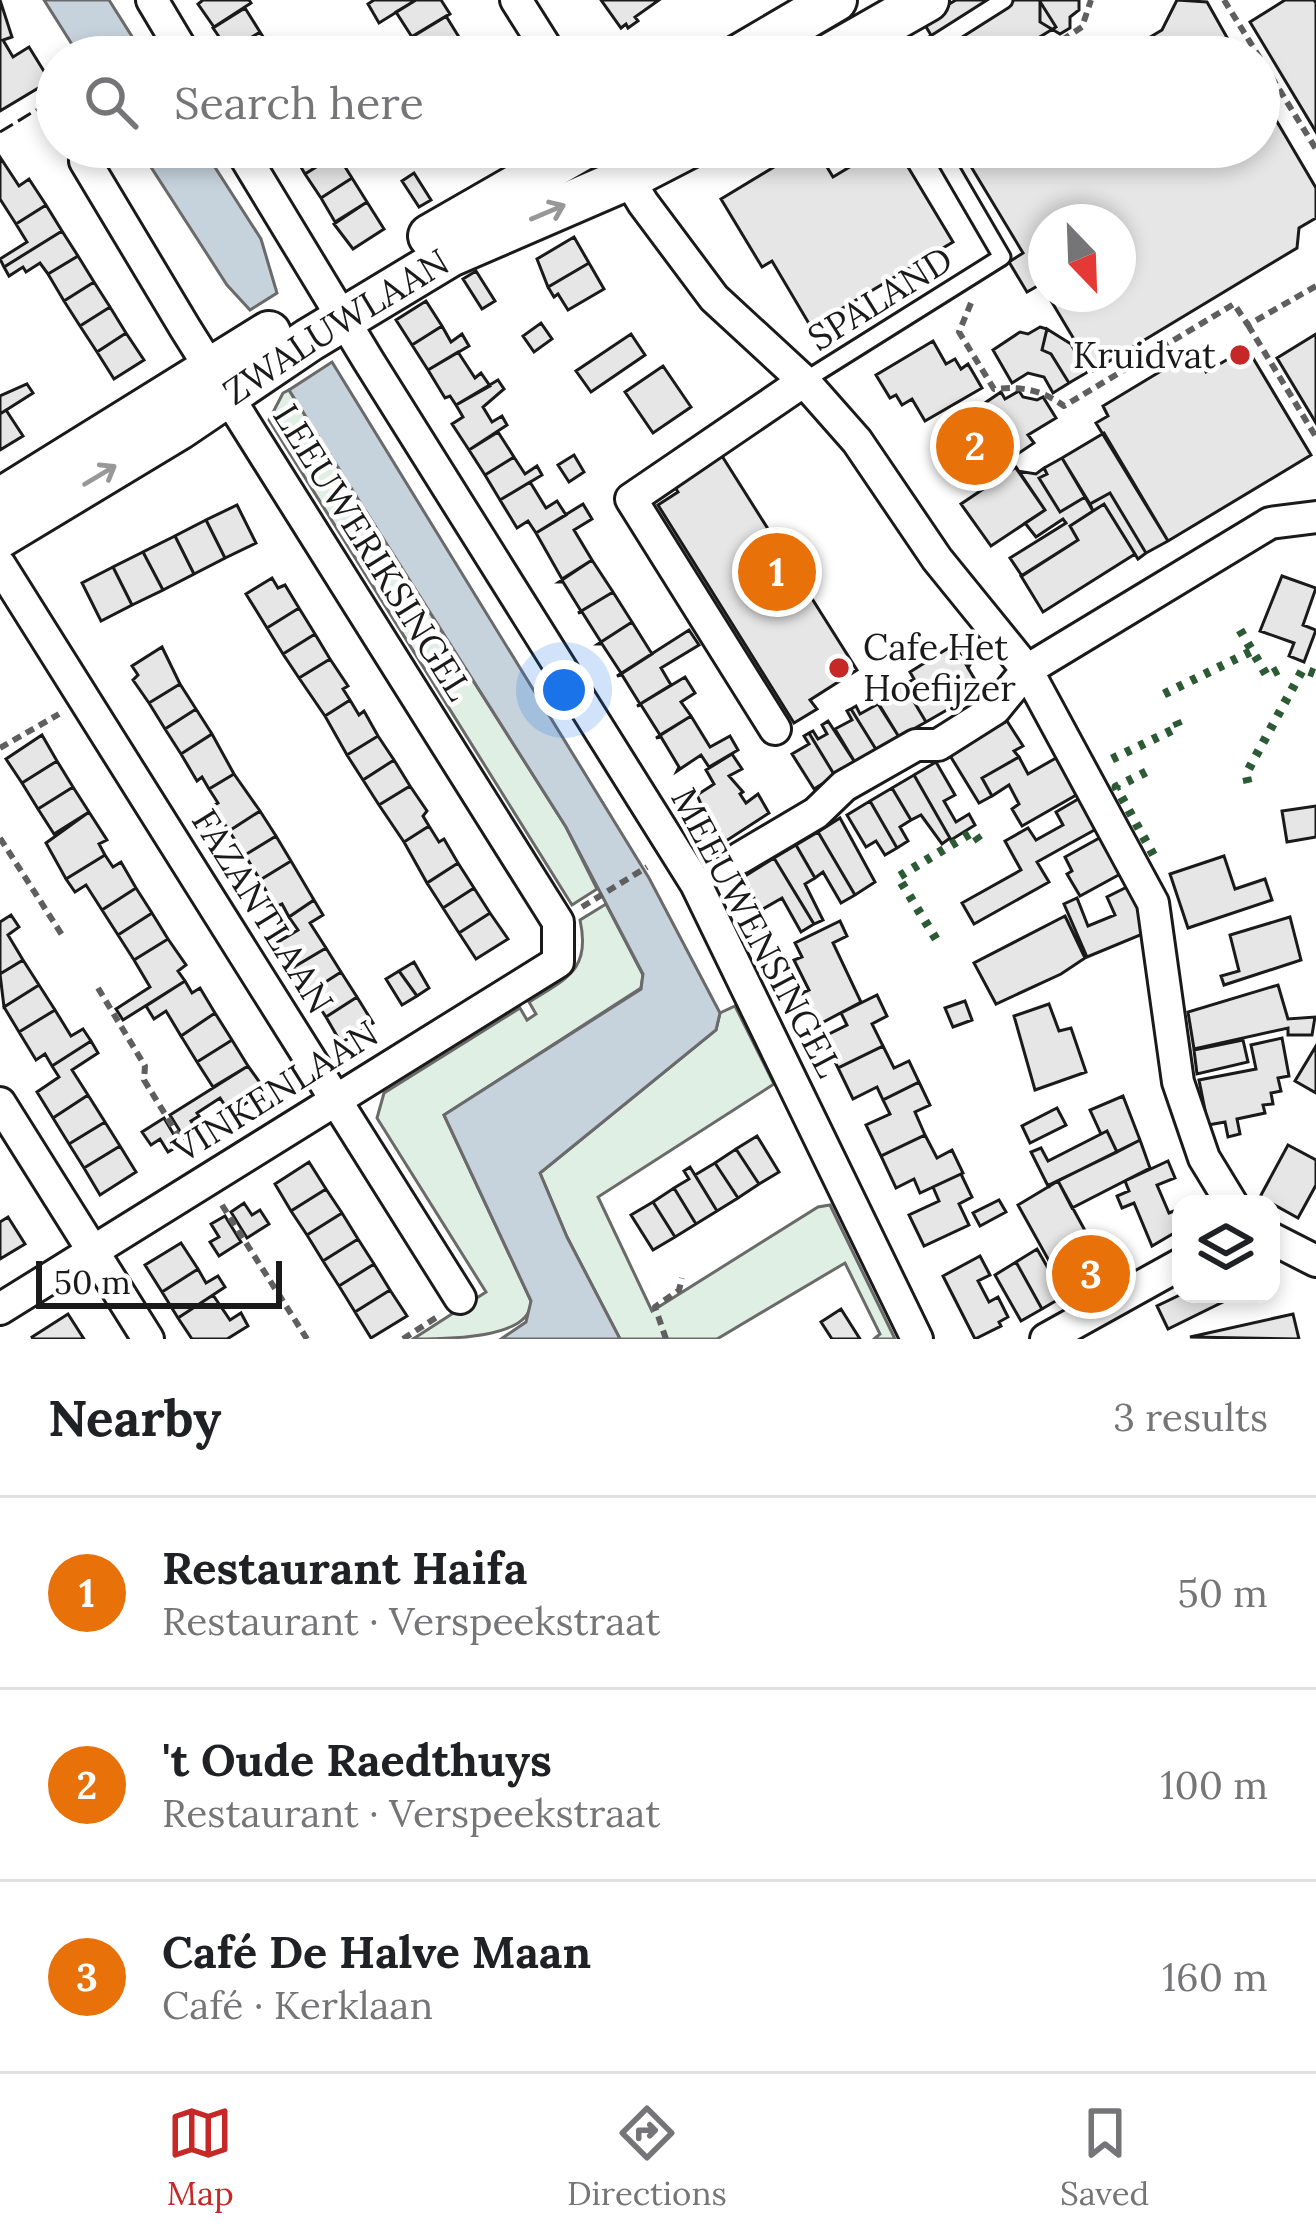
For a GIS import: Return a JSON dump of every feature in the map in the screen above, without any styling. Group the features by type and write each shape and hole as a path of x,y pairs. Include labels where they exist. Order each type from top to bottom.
{"main road":[{"path":"774,36 835,0"},
{"path":"864,36 927,0"},
{"name":"ZWALUWLAAN","path":"0,500 219,380 552,168"},
{"name":"ZWALUWLAAN","path":"335,307 450,255 607,168"},
{"name":"ZWALUWLAAN","path":"0,536 179,428 219,380"}],"street":[{"path":"152,0 173,36"},
{"path":"516,0 539,36"},
{"name":"LEEUWERIKSINGEL","path":"89,168 219,380 571,914"},
{"name":"MEEUWENSINGEL","path":"252,168 696,884 917,1339"},
{"path":"622,168 714,298 803,381 857,442 937,559 1027,670 1154,903 1178,1082 1204,1159 1226,1195"},
{"path":"776,729 632,499 803,381"},
{"path":"696,884 816,813 844,786 916,745 938,745 995,709 1027,670 1270,523 1316,517"},
{"name":"FAZANTLAAN","path":"0,565 460,1298"},
{"name":"VINKENLAAN","path":"0,1309 558,962 571,914"},
{"path":"0,1102 148,1339"},
{"path":"1280,1243 1316,1261"},
{"path":"1046,1339 1172,1269"}],"lane":[{"path":"950,36 1004,0"},
{"name":"SPALAND","path":"803,381 1002,257 950,168"}],"path":[{"path":"1068,36 1082,27 1091,0"},
{"path":"1224,0 1246,36"},
{"path":"1280,91 1316,149"},
{"path":"959,284 971,303 959,332 994,389 1017,387 1047,394 1064,406 1234,304 1316,437"},
{"path":"1248,326 1316,286"},
{"path":"0,748 83,698"},
{"path":"0,838 62,935"},
{"path":"571,914 660,859"},
{"path":"666,1339 655,1306 679,1290 682,1279"}],"green space":[{"path":"289,390 566,827 597,889 572,905 269,420"},
{"path":"606,904 643,975 641,988 444,1115 531,1301 528,1314 518,1323 486,1334 413,1339 486,1292 377,1118 384,1093 520,1008 527,1020 536,1014 529,1002 565,979 579,962 580,920"},
{"path":"735,1006 774,1084 598,1197 652,1311 818,1207 830,1205 895,1339 874,1339 880,1334 845,1263 717,1339 620,1339 567,1237 540,1173 716,1030 720,1013"}],"shaded area":[{"path":"44,0 109,0 132,36 67,36"},
{"path":"152,168 215,168 261,239 277,293 250,310 227,285"},
{"path":"332,362 649,878 720,1013 716,1030 540,1173 620,1339 501,1339 526,1322 531,1301 444,1115 641,989 643,974 566,827 289,390"}],"building":[{"path":"0,0 12,37 3,40 13,57 29,47 36,58 36,89 0,111"},
{"path":"203,0 249,0 214,27 198,4"},
{"path":"416,0 379,23 368,4"},
{"path":"416,0 441,0 450,14 411,36 396,12"},
{"path":"601,0 659,0 635,17 638,21 621,28"},
{"path":"956,0 1039,0 1056,27 1041,36 932,36 922,20"},
{"path":"1040,0 1079,0 1070,28 1060,34 1040,22"},
{"path":"1177,0 1207,2 1226,36 1152,36 1162,30"},
{"path":"1285,0 1316,3 1316,132 1280,72 1280,36 1258,36 1250,22"},
{"path":"245,8 260,32 219,36 213,28"},
{"path":"446,16 458,36 413,36"},
{"path":"1280,127 1316,188 1316,218 1299,228 1297,248 1093,371 1058,312 1136,312 1136,204 1028,204 1028,291 1009,262 1023,253 972,168 1280,168"},
{"path":"0,157 19,186 29,179 46,205 16,224 0,199"},
{"path":"315,168 346,168 352,178 321,198 305,174"},
{"path":"772,168 828,168 833,177 848,168 909,168 953,242 811,327 772,261 762,267 721,199"},
{"path":"414,173 431,200 419,207 402,181"},
{"path":"352,178 367,202 335,222 321,198"},
{"path":"367,202 384,229 353,249 334,224"},
{"path":"46,205 62,231 4,267 0,259 27,242 16,224"},
{"path":"62,231 78,256 48,274 40,263 9,276 4,267"},
{"path":"574,237 589,263 548,287 537,259"},
{"path":"78,256 94,282 64,301 48,274"},
{"path":"589,263 604,289 568,310 548,287"},
{"path":"476,271 495,301 482,309 463,279"},
{"path":"94,282 110,307 80,326 64,301"},
{"path":"426,301 442,326 412,345 396,320"},
{"path":"110,307 126,333 97,352 80,326"},
{"path":"541,323 552,339 534,352 523,336"},
{"path":"442,326 451,342 462,334 469,346 428,370 412,345"},
{"path":"1040,327 1047,329 1042,350 1051,354 1069,383 1053,393 1044,377 1028,373 1012,383 993,350 1020,332 1028,334"},
{"path":"1047,329 1071,344 1086,373 1069,383 1051,354 1042,350"},
{"path":"126,333 144,360 114,379 97,352"},
{"path":"631,334 645,355 591,392 576,371"},
{"path":"1316,334 1316,423 1277,358"},
{"path":"933,341 946,364 955,359 961,369 968,364 982,388 925,421 912,399 902,405 896,395 890,398 876,375"},
{"path":"1247,348 1311,455 1168,541 1096,423 1108,416 1103,406 1181,359 1187,368 1200,360 1206,372"},
{"path":"458,352 475,378 481,373 490,386 456,405 450,396 445,398 428,370"},
{"path":"663,366 691,407 653,433 625,392"},
{"path":"498,380 504,389 483,407 492,422 502,416 507,425 469,450 452,424 463,417 456,405"},
{"path":"27,384 33,393 0,414 0,396"},
{"path":"1019,391 1023,397 1043,397 1056,418 1028,435 1034,443 986,475 967,445 962,449 952,434 967,424 963,418 1001,392 1005,399"},
{"path":"6,410 23,436 0,450 0,414"},
{"path":"498,432 514,457 485,475 469,450"},
{"path":"1104,433 1168,541 1146,553 1110,493 1090,504 1062,458"},
{"path":"574,455 584,472 569,482 558,465"},
{"path":"722,456 857,670 810,700 817,709 794,723 658,505 678,492 674,486"},
{"path":"514,457 525,474 537,466 542,475 500,500 485,475"},
{"path":"1062,458 1085,497 1060,512 1039,478 1047,474 1044,468"},
{"path":"1016,467 1045,510 991,546 961,504"},
{"path":"1044,468 1047,474 1039,478 1060,512 1085,497 1093,511 1070,526 1078,540 1022,576 1010,558 1066,523 1063,519 1036,537 1025,523 1045,510 1018,471 1036,474"},
{"path":"530,482 546,508 557,501 566,515 536,533 528,521 517,528 500,500"},
{"path":"1110,493 1146,553 1138,559 1104,504 1093,511 1090,504"},
{"path":"583,504 592,519 574,530 592,560 562,579 536,533"},
{"path":"1104,504 1135,554 1043,612 1021,576 1078,540 1070,526"},
{"path":"237,505 256,543 225,558 206,520"},
{"path":"206,520 225,558 194,574 175,536"},
{"path":"175,536 194,574 163,590 143,552"},
{"path":"143,552 163,590 132,605 113,567"},
{"path":"592,560 613,592 578,613 581,611 559,582"},
{"path":"113,567 132,605 101,621 82,583"},
{"path":"1282,576 1316,588 1303,625 1316,630 1304,662 1289,656 1294,643 1260,631"},
{"path":"272,578 278,588 285,585 299,608 267,628 246,594"},
{"path":"613,592 632,622 601,642 582,612 578,613"},
{"path":"299,608 315,634 283,654 267,628"},
{"path":"632,622 652,654 618,676 621,673 598,644"},
{"path":"689,630 699,645 661,668 671,685 640,704 622,675 617,676"},
{"path":"315,634 330,659 299,678 283,654"},
{"path":"958,642 955,646 967,666 971,663 968,668 980,688 985,688 926,722 904,685 914,679 910,672"},
{"path":"162,647 180,684 149,703 133,680 138,675 132,666"},
{"path":"330,659 348,686 343,689 350,700 325,716 299,678"},
{"path":"685,677 695,693 681,702 691,716 660,735 641,705 637,706"},
{"path":"180,684 196,709 165,729 149,703"},
{"path":"904,685 926,722 899,737 877,701"},
{"path":"350,700 359,715 364,711 378,736 347,755 325,716"},
{"path":"878,704 899,737 877,751 851,709 856,706 860,714"},
{"path":"196,709 212,734 181,754 165,729"},
{"path":"851,709 877,751 856,764 835,729 852,720 847,711"},
{"path":"691,716 710,747 730,736 738,750 709,767 701,755 677,771 661,737 656,738"},
{"path":"828,721 856,764 835,776 809,733 813,731 818,739 827,734 822,725"},
{"path":"1007,721 1023,746 1014,751 1019,757 982,778 992,796 979,803 949,754"},
{"path":"809,733 835,776 814,789 792,754 809,744 804,736"},
{"path":"212,734 234,774 209,789 202,777 197,781 181,754"},
{"path":"42,735 57,761 22,783 6,759"},
{"path":"378,736 394,760 363,780 347,755"},
{"path":"732,754 742,769 729,776 743,792 740,794 746,803 758,794 769,813 726,841 697,795 714,784 706,770"},
{"path":"1019,757 1028,774 1056,758 1078,794 1022,826 1012,809 1019,804 1009,785 992,796 982,778"},
{"path":"394,760 410,786 379,805 363,780"},
{"path":"57,761 73,787 38,809 22,783"},
{"path":"936,762 955,795 944,801 956,822 969,814 975,825 951,840 914,775"},
{"path":"234,774 260,811 229,831 213,806 218,803 209,789"},
{"path":"914,775 950,838 942,844 921,815 911,820 892,788"},
{"path":"410,786 427,811 423,816 429,826 404,842 379,805"},
{"path":"73,787 89,812 54,834 38,809"},
{"path":"892,788 911,820 900,827 908,841 897,848 870,801"},
{"path":"1080,798 1098,828 1037,862 1049,882 974,924 962,903 1021,870 1005,841 1028,828 1036,840 1063,825 1056,812"},
{"path":"870,801 897,848 885,855 876,841 866,847 847,815"},
{"path":"1316,806 1316,837 1287,842 1282,811"},
{"path":"260,811 276,836 245,855 229,831"},
{"path":"89,812 107,840 99,844 105,855 66,879 46,843"},
{"path":"840,818 875,882 855,895 818,832"},
{"path":"429,826 439,842 444,839 458,863 427,883 404,842"},
{"path":"818,832 855,895 841,903 823,872 815,878 796,845"},
{"path":"276,836 291,861 260,880 245,855"},
{"path":"1103,836 1124,872 1080,896 1067,874 1072,871 1065,857"},
{"path":"796,845 815,878 805,884 823,920 814,924 774,858"},
{"path":"105,855 113,867 121,862 136,888 102,910 86,885 75,892 66,879"},
{"path":"1224,856 1235,889 1265,879 1272,900 1188,928 1170,874"},
{"path":"774,858 814,924 801,932 782,898 761,910 742,878"},
{"path":"291,861 314,900 289,917 282,904 275,907 260,880"},
{"path":"458,863 474,888 443,908 427,883"},
{"path":"1133,884 1150,931 1087,957 1064,904 1077,898 1088,926 1115,915 1107,897"},
{"path":"136,888 152,913 118,935 102,910"},
{"path":"474,888 490,913 459,933 443,908"},
{"path":"314,900 323,915 310,923 326,948 294,967 278,942 298,930 289,917"},
{"path":"152,913 168,939 134,960 118,935"},
{"path":"490,913 508,939 476,959 459,933"},
{"path":"11,915 19,927 8,935 23,960 0,974 0,922"},
{"path":"1065,916 1085,958 996,1004 974,963"},
{"path":"1290,917 1301,960 1224,985 1221,976 1239,971 1230,935"},
{"path":"840,921 847,936 833,943 861,1002 818,1025 802,993 809,990 794,960 802,957 795,943"},
{"path":"168,939 186,965 178,971 185,981 123,1020 116,1009 150,987 134,960"},
{"path":"326,948 341,972 310,992 294,967"},
{"path":"23,960 39,985 4,1007 0,974"},
{"path":"414,962 429,988 417,996 399,971"},
{"path":"399,971 417,996 402,1005 386,979"},
{"path":"341,972 357,997 326,1017 310,992"},
{"path":"185,981 192,993 200,988 215,1013 181,1036 166,1011 154,1019 146,1006"},
{"path":"39,985 55,1010 19,1032 4,1007"},
{"path":"1278,985 1288,1019 1315,1017 1312,1035 1288,1035 1288,1028 1194,1049 1188,1012"},
{"path":"877,995 887,1016 872,1024 883,1046 838,1068 823,1037 847,1025 841,1013"},
{"path":"357,997 373,1023 341,1043 326,1017"},
{"path":"965,1001 972,1020 953,1027 945,1008"},
{"path":"1049,1004 1059,1031 1071,1028 1086,1072 1035,1090 1014,1016"},
{"path":"55,1010 71,1036 83,1029 91,1041 52,1066 45,1054 36,1060 19,1032"},
{"path":"215,1013 232,1040 197,1062 181,1036"},
{"path":"1282,1038 1289,1076 1278,1078 1281,1091 1271,1093 1273,1104 1263,1105 1265,1113 1237,1119 1240,1134 1228,1137 1225,1122 1208,1125 1199,1080 1256,1069 1251,1045"},
{"path":"232,1040 248,1066 213,1087 197,1062"},
{"path":"1243,1040 1248,1062 1197,1074 1194,1050"},
{"path":"91,1041 98,1053 72,1070 88,1095 53,1118 37,1092 59,1077 52,1066"},
{"path":"883,1046 894,1068 909,1061 919,1082 883,1100 877,1087 853,1099 838,1068"},
{"path":"1316,1046 1316,1093 1295,1081"},
{"path":"248,1066 266,1091 230,1113 220,1098 197,1113 191,1121 199,1133 186,1141 170,1115"},
{"path":"919,1082 930,1105 915,1112 925,1135 881,1156 866,1125 890,1114 883,1100"},
{"path":"88,1095 105,1122 69,1144 53,1118"},
{"path":"1123,1096 1140,1140 1117,1152 1107,1131 1101,1134 1090,1110"},
{"path":"1057,1108 1066,1125 1030,1143 1022,1126"},
{"path":"164,1118 180,1145 168,1152 160,1139 151,1145 142,1132"},
{"path":"105,1122 120,1146 84,1168 69,1144"},
{"path":"1107,1131 1117,1152 1049,1188 1031,1152 1041,1148 1048,1161"},
{"path":"925,1135 937,1158 952,1150 963,1173 920,1193 914,1179 896,1188 881,1156"},
{"path":"757,1136 779,1172 759,1184 736,1149"},
{"path":"1140,1140 1150,1168 1072,1208 1058,1181"},
{"path":"1288,1145 1316,1160 1316,1185 1298,1218 1280,1208 1280,1195 1261,1195"},
{"path":"120,1146 136,1172 100,1195 84,1168"},
{"path":"736,1149 759,1184 738,1198 715,1163"},
{"path":"1168,1161 1175,1178 1157,1185 1172,1212 1172,1234 1152,1246 1134,1203 1122,1208 1117,1196 1129,1191 1125,1181"},
{"path":"309,1162 326,1189 291,1211 275,1184"},
{"path":"715,1163 738,1198 717,1211 695,1175"},
{"path":"690,1167 717,1211 696,1224 674,1188 689,1179 684,1171"},
{"path":"961,1174 972,1197 959,1204 969,1225 924,1246 909,1215 939,1201 933,1187"},
{"path":"1058,1181 1107,1271 1068,1295 1018,1205"},
{"path":"674,1188 696,1224 675,1237 653,1202"},
{"path":"326,1189 342,1213 307,1235 291,1211"},
{"path":"999,1200 1006,1212 980,1226 973,1213"},
{"path":"653,1202 675,1237 653,1250 631,1215"},
{"path":"244,1203 252,1215 260,1210 269,1224 247,1238 231,1212"},
{"path":"342,1213 358,1239 323,1261 307,1235"},
{"path":"225,1216 241,1242 219,1256 210,1242 219,1237 211,1224"},
{"path":"8,1217 25,1244 0,1259 0,1222"},
{"path":"358,1239 374,1264 339,1286 323,1261"},
{"path":"181,1243 198,1269 162,1292 145,1265"},
{"path":"1037,1249 1064,1296 1042,1309 1016,1262"},
{"path":"980,1256 990,1275 978,1281 989,1302 998,1297 1008,1317 999,1322 1001,1326 975,1339 943,1276"},
{"path":"1016,1262 1042,1309 1021,1321 995,1275"},
{"path":"374,1264 390,1290 355,1312 339,1286"},
{"path":"198,1269 206,1283 218,1276 225,1287 178,1318 162,1292"},
{"path":"390,1290 407,1316 371,1338 355,1312"},
{"path":"213,1295 230,1320 241,1313 248,1326 227,1339 192,1339 178,1318"},
{"path":"1172,1299 1172,1303 1221,1303 1168,1329 1157,1306"},
{"path":"841,1309 860,1339 832,1339 821,1322"},
{"path":"68,1314 84,1339 33,1339 32,1337"},
{"path":"1293,1314 1299,1339 1190,1337"}],"hedge":[{"path":"1240,630 1267,676 1282,668"},
{"path":"1164,694 1252,651"},
{"path":"1248,783 1246,774 1303,669 1316,674"},
{"path":"1112,759 1179,727 1173,713"},
{"path":"1146,772 1116,787 1154,856"},
{"path":"936,939 898,877 973,832 980,842"}],"fence":[{"path":"0,132 36,110"}],"place":[{"name":"Kruidvat","path":"1240,355"},
{"name":"'t Oude Raedthuys","path":"975,446"},
{"name":"Restaurant Haifa","path":"777,572"},
{"name":"Cafe Het Hoefijzer","path":"839,668"},
{"name":"Café De Halve Maan","path":"1091,1274"}]}
